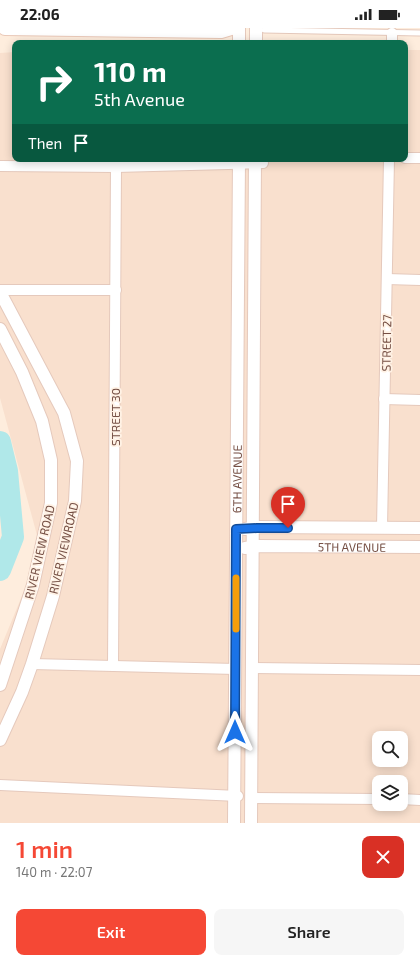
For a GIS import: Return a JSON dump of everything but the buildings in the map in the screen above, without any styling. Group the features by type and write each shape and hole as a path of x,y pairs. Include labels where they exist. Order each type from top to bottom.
{"main road":[{"path":"5,28 221,31 231,28"}],"street":[{"path":"239,28 239,40"},
{"path":"257,40 260,29"},
{"path":"408,158 420,158"},
{"path":"0,166 116,167 218,162"},
{"name":"6TH AVENUE","path":"234,823 236,796 236,529 239,162"},
{"name":"6TH AVENUE","path":"251,823 258,162"},
{"name":"STREET 27","path":"382,528 390,162"},
{"name":"STREET 30","path":"113,666 116,167"},
{"path":"387,279 420,280"},
{"path":"0,291 116,290"},
{"name":"RIVER VIEWROAD","path":"0,291 64,413 76,461 75,501 53,596 22,692 0,740"},
{"name":"RIVER VIEW ROAD","path":"0,329 22,372 42,421 51,460 51,503 33,585 0,685"},
{"path":"384,399 420,400"},
{"name":"5TH AVENUE","path":"236,529 420,528"},
{"name":"5TH AVENUE","path":"236,550 253,547 420,547"},
{"path":"32,664 236,669"},
{"path":"252,668 420,670"},
{"path":"0,785 236,796"},
{"path":"251,798 372,799"},
{"path":"408,799 420,800"}],"lane":[{"path":"260,29 392,38 420,33"}],"shaded area":[{"path":"408,50 420,50 420,823 0,823 0,649 41,550 0,398 0,53 12,52 12,162 408,162"}],"waterway":[{"path":"0,442 7,471 13,537 0,570"}],"slow traffic":[{"path":"236,578 236,629"}],"route":[{"path":"235,732 236,529 288,528"}]}
